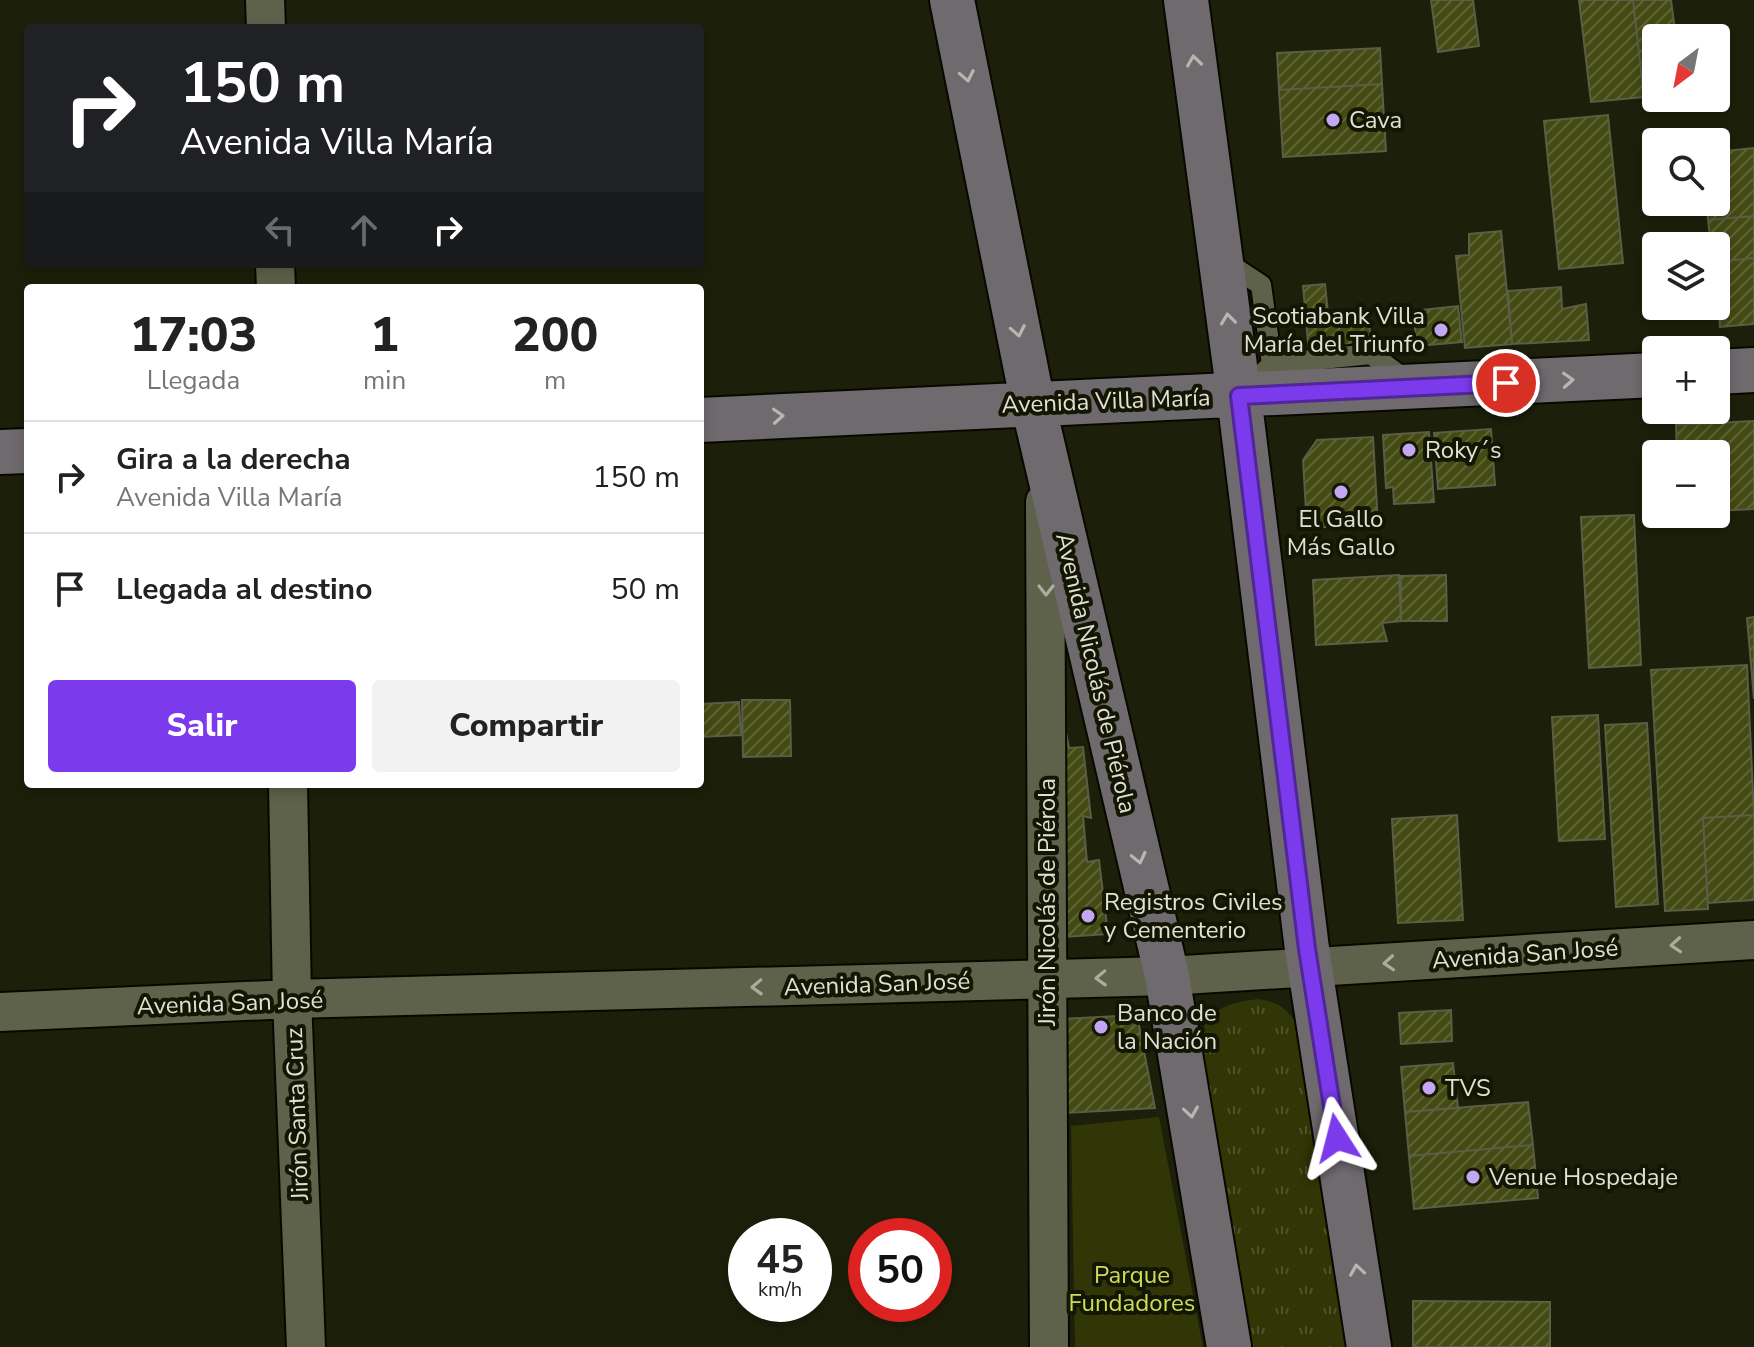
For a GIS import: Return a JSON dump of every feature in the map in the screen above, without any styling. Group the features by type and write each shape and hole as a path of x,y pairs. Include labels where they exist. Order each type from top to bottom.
{"main road":[{"name":"Avenida Nicolás de Piérola","path":"952,0 1033,404 1167,976 1229,1347"},
{"path":"1186,0 1310,968 1369,1347"},
{"path":"1730,371 1754,370"},
{"name":"Avenida Villa María","path":"704,420 1642,376"},
{"path":"0,452 24,451"}],"street":[{"path":"265,0 266,24"},
{"name":"Jirón Nicolás de Piérola","path":"1045,456 1049,1347"},
{"name":"Jirón Santa Cruz","path":"288,788 292,999 306,1347"},
{"name":"Avenida San José","path":"0,1012 292,999 1167,976 1754,940"}],"lane":[{"path":"1220,258 1261,285 1272,364"},
{"path":"1239,396 1272,364 1371,354 1416,387"}],"green space":[{"path":"1259,999 1279,1005 1294,1020 1350,1347 1251,1347 1196,1053 1203,1028 1216,1012 1224,1007"},
{"name":"Parque Fundadores","path":"1159,1117 1203,1347 1075,1347 1071,1126"}],"building":[{"path":"1431,0 1473,0 1479,46 1438,52"},
{"path":"1579,0 1633,0 1642,97 1591,102"},
{"path":"1633,0 1671,0 1674,24 1642,24 1642,79"},
{"path":"1380,48 1382,84 1279,90 1277,53"},
{"name":"Cava","path":"1382,84 1386,151 1283,157 1279,90"},
{"path":"1608,115 1623,263 1559,269 1544,121"},
{"path":"1754,148 1754,216 1708,220 1708,216 1730,216 1730,151"},
{"path":"1754,216 1754,258 1730,261 1730,232 1709,232 1708,220"},
{"path":"1501,231 1512,344 1465,348 1456,256 1469,255 1469,234"},
{"path":"1754,258 1754,324 1720,327 1720,320 1730,320 1730,261"},
{"path":"1325,284 1329,323 1369,319 1371,348 1309,353 1303,286"},
{"path":"1561,287 1562,309 1586,304 1589,340 1512,344 1508,291"},
{"path":"1458,306 1462,342 1417,346 1413,311"},
{"path":"1754,421 1754,509 1730,510 1730,440 1677,440 1676,425"},
{"path":"1491,429 1495,485 1438,489 1434,433"},
{"path":"1429,432 1434,502 1394,504 1393,487 1386,488 1383,435"},
{"name":"El Gallo Más Gallo","path":"1373,437 1378,524 1307,528 1303,460 1317,440"},
{"path":"1634,515 1641,665 1589,668 1581,517"},
{"path":"1399,575 1401,621 1382,623 1387,641 1316,645 1313,580"},
{"path":"1446,575 1447,621 1401,621 1401,576"},
{"path":"1754,617 1754,699 1747,618"},
{"path":"1747,665 1754,815 1703,818 1708,909 1665,911 1651,670"},
{"path":"742,700 790,700 791,756 743,757"},
{"path":"739,702 741,735 704,737 704,704"},
{"path":"1598,715 1605,839 1559,841 1552,717"},
{"path":"1647,723 1658,904 1616,907 1605,725"},
{"path":"1066,732 1069,748 1083,747 1091,818 1083,816 1087,862 1099,860 1108,934 1048,938 1049,736"},
{"path":"1457,815 1463,920 1398,923 1392,819"},
{"path":"1754,815 1754,900 1708,903 1703,818"},
{"path":"1451,1010 1452,1041 1401,1044 1399,1013"},
{"path":"1137,1015 1155,1108 1065,1113 1061,1019"},
{"name":"TVS","path":"1453,1063 1458,1108 1405,1112 1401,1067"},
{"path":"1528,1102 1533,1145 1409,1156 1405,1112"},
{"name":"Venue Hospedaje","path":"1533,1145 1538,1198 1414,1209 1409,1156"},
{"path":"1413,1301 1550,1302 1550,1347 1413,1347"}],"place":[{"name":"Cava","path":"1333,120"},
{"name":"Scotiabank Villa María del Triunfo","path":"1441,330"},
{"name":"Roky´s","path":"1409,450"},
{"name":"El Gallo Más Gallo","path":"1341,492"},
{"name":"Registros Civiles y Cementerio","path":"1088,916"},
{"name":"Banco de la Nación","path":"1101,1027"},
{"name":"TVS","path":"1429,1088"},
{"name":"Venue Hospedaje","path":"1473,1177"}],"route":[{"path":"1337,1138 1307,949 1239,396 1506,383"}]}
